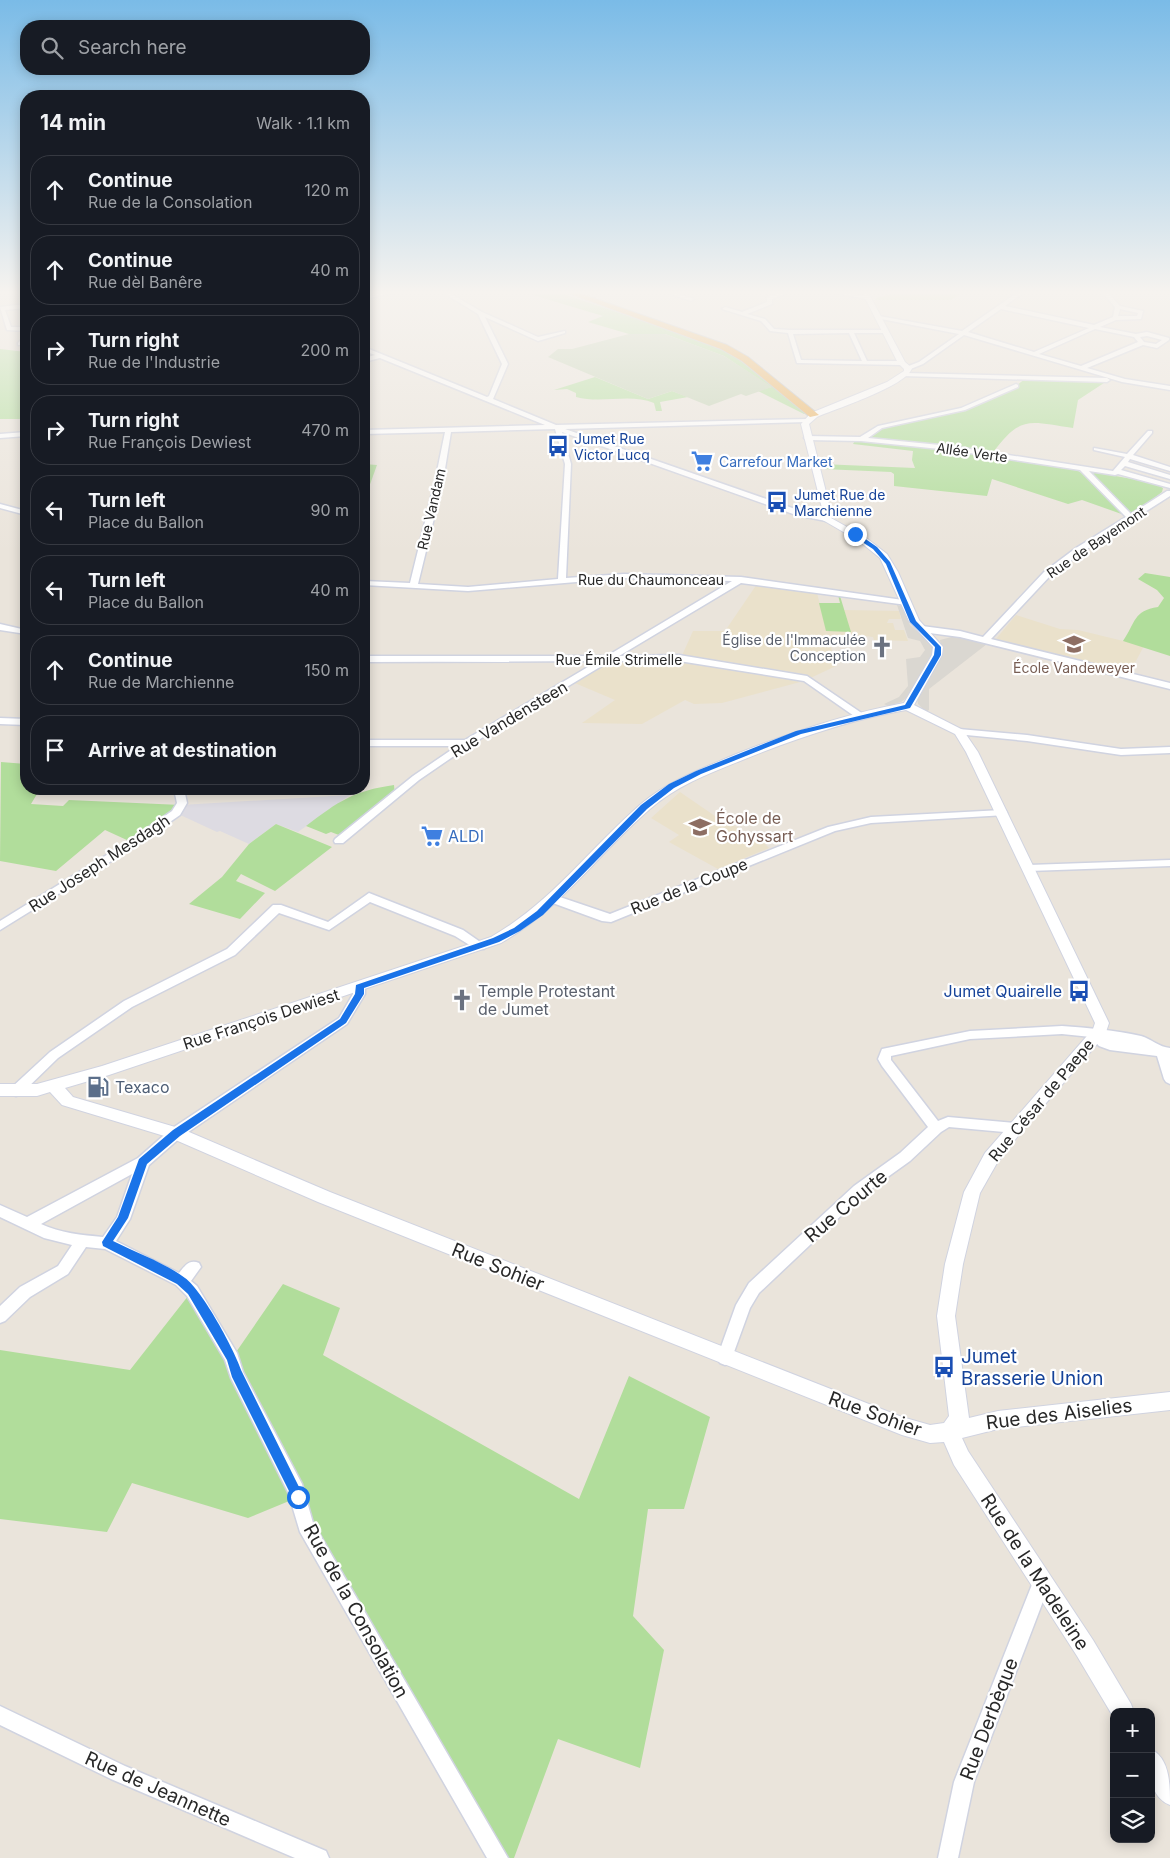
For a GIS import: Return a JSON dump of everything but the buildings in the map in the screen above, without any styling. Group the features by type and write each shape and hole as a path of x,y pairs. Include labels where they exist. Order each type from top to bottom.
{"highway":[{"path":"767,379 810,418"},
{"path":"783,379 823,410"}],"street":[{"path":"435,379 558,428 799,513 826,519 853,533 882,555 891,567 913,620 934,641 938,648 937,655 908,706 959,732 1027,738 1121,752 1170,750"},
{"path":"487,400 492,396 499,379"},
{"path":"826,519 827,512 804,424 823,410 891,383 897,379"},
{"path":"1085,379 1119,380 1170,388"},
{"path":"1115,379 1119,380"},
{"name":"Allée Verte","path":"861,439 880,427 963,409 1016,386"},
{"path":"370,432 558,428 810,418"},
{"path":"558,428 568,464 562,580"},
{"name":"Rue Vandam","path":"413,587 439,481 448,431"},
{"path":"1117,471 1150,432"},
{"path":"0,436 20,434"},
{"name":"Allée Verte","path":"807,438 861,439 950,448 1115,473 1117,471 1170,486"},
{"path":"1096,449 1170,468"},
{"path":"1160,466 1170,459"},
{"path":"1123,463 1170,477"},
{"path":"1082,468 1130,517"},
{"name":"Rue de Bayemont","path":"985,640 1047,574 1130,517 1170,493"},
{"path":"0,506 20,512"},
{"name":"Rue du Chaumonceau","path":"370,583 468,589 624,576 741,579 907,603"},
{"name":"Rue Vandensteen","path":"339,842 416,778 467,743 741,579"},
{"path":"0,627 20,631"},
{"path":"922,629 960,634 1170,686"},
{"path":"934,641 943,636 960,634"},
{"name":"Rue Émile Strimelle","path":"370,659 680,658 808,679 860,716"},
{"name":"Rue François Dewiest","path":"0,1090 37,1090 53,1086 480,946 517,930 540,913 644,807 671,786 699,772 798,733 860,716 908,706"},
{"path":"0,721 20,722"},
{"name":"Rue César de Paepe","path":"950,1432 959,1418 958,1397 946,1316 964,1216 972,1192 991,1158 1014,1128 1102,1027 1100,1015 1029,868 975,757 959,732"},
{"path":"370,742 467,743"},
{"name":"Rue Joseph Mesdagh","path":"0,926 130,845 176,813 182,804 180,795"},
{"name":"Rue de la Coupe","path":"554,899 606,918 611,918 832,829 871,820 1002,813"},
{"path":"1029,868 1170,863"},
{"path":"16,1091 54,1055 128,1004 231,952 278,908 329,926 369,897 459,933 480,946"},
{"path":"27,1224 143,1162 176,1133 343,1021 359,994 359,987"},
{"path":"1014,1128 948,1122 936,1128 886,1063 884,1059 886,1052 917,1044 998,1032 1062,1030 1096,1035 1103,1043 1110,1045 1166,1052 1170,1079"},
{"name":"Rue Sohier","path":"53,1086 68,1101 176,1133 324,1196 725,1358 902,1426 930,1434 950,1432"},
{"name":"Rue Courte","path":"725,1358 743,1305 754,1288 859,1190 905,1157 936,1128"},
{"path":"107,1242 123,1218 143,1162"},
{"path":"0,1210 49,1234 82,1241 107,1242 181,1281 194,1267"},
{"path":"0,1316 25,1292 63,1270 82,1241"},
{"name":"Rue de la Consolation","path":"181,1281 192,1291 232,1358 236,1373 296,1490 306,1526 498,1858"},
{"name":"Rue des Aiselies","path":"950,1432 998,1420 1170,1401"},
{"name":"Rue de la Madeleine","path":"950,1432 961,1458 1086,1648 1121,1708"},
{"name":"Rue Derbèque","path":"948,1858 964,1782 1041,1582"},
{"name":"Rue de Jeannette","path":"0,1715 47,1740 169,1795 319,1858"},
{"path":"1155,1768 1170,1793"}],"shaded area":[{"path":"757,584 817,593 827,631 848,623 844,610 899,611 901,619 889,619 887,623 893,623 895,630 904,630 908,641 874,640 873,637 857,635 828,636 836,666 804,681 722,703 694,704 685,700 642,724 582,723 615,700 570,681 609,658 680,660 693,631 725,631"},
{"path":"897,605 901,606 910,625 931,644 934,651 909,696 901,702 888,706 884,704 899,697 908,686 906,659 920,657 925,650 920,641 908,638"},
{"name":"École Vandeweyer","path":"1016,615 1060,629 1078,630 1144,646 1130,672 996,639"},
{"path":"955,636 987,644 929,689 929,710 926,712 918,704 917,698 942,654 940,640"},
{"name":"École de Gohyssart","path":"680,792 715,816 760,839 769,848 718,869 669,842 679,835 651,818"},
{"path":"350,795 298,832 276,824 249,844 176,813 181,805"}],"green space":[{"path":"0,379 20,379 20,419 0,419"},
{"path":"590,379 599,379 648,399 672,391 688,397 660,402 662,411 656,411 654,403 645,400 586,399 576,397 576,393 567,389 554,390"},
{"path":"600,379 759,379 772,387 746,396 741,394 709,406 672,391 648,399"},
{"path":"758,379 764,379 808,413 804,414 758,391 771,387"},
{"path":"1025,379 1107,381 1078,400 1073,428 1036,423 1027,424 1011,432 992,454 863,439 880,427 963,409 1016,386"},
{"path":"856,439 881,442 881,444 952,450 1075,469 1083,474 1093,472 1155,483 1163,488 1162,492 1130,517 1082,500 1068,504 992,479 987,496 894,486 894,474 891,472 823,469 821,464 915,468 912,460 913,451 853,444"},
{"path":"370,464 377,465 370,484"},
{"path":"1145,573 1170,577 1170,656 1123,641 1136,618 1144,611 1158,607 1164,598 1157,590 1138,579"},
{"path":"838,595 840,596 851,632 826,631 819,603 840,603"},
{"path":"1,762 20,764 20,795 36,795 31,804 63,806 69,800 181,805 129,841 105,830 56,871 0,861"},
{"path":"394,785 395,796 344,837 331,832 326,834 306,826 347,798 354,795 370,795 370,790"},
{"path":"276,824 332,847 275,891 241,874 236,881 265,893 240,919 189,904 222,877 249,844"},
{"path":"283,1284 340,1308 323,1355 579,1499 629,1376 710,1417 684,1509 648,1509 633,1616 664,1650 640,1768 558,1739 514,1858 498,1858 294,1499 248,1518 132,1483 107,1532 0,1519 0,1350 130,1370 192,1291 232,1358"}],"place":[{"name":"Jumet Rue Victor Lucq","path":"558,446"},
{"name":"Carrefour Market","path":"702,461"},
{"name":"Jumet Rue de Marchienne","path":"777,502"},
{"name":"École Vandeweyer","path":"1074,644"},
{"name":"Église de l'Immaculée Conception","path":"882,647"},
{"name":"École de Gohyssart","path":"700,827"},
{"name":"ALDI","path":"432,836"},
{"name":"Jumet Quairelle","path":"1079,991"},
{"name":"Temple Protestant de Jumet","path":"462,1000"},
{"name":"Texaco","path":"98,1087"},
{"name":"Jumet Brasserie Union","path":"944,1367"}],"route":[{"path":"298,1497 236,1373 232,1358 192,1291 181,1281 107,1242 123,1218 143,1162 176,1133 343,1021 359,994 359,987 496,940 517,930 540,913 644,807 671,786 699,772 724,764 798,733 860,716 908,706 937,655 938,647 914,622 888,563 875,548 855,534"}]}
